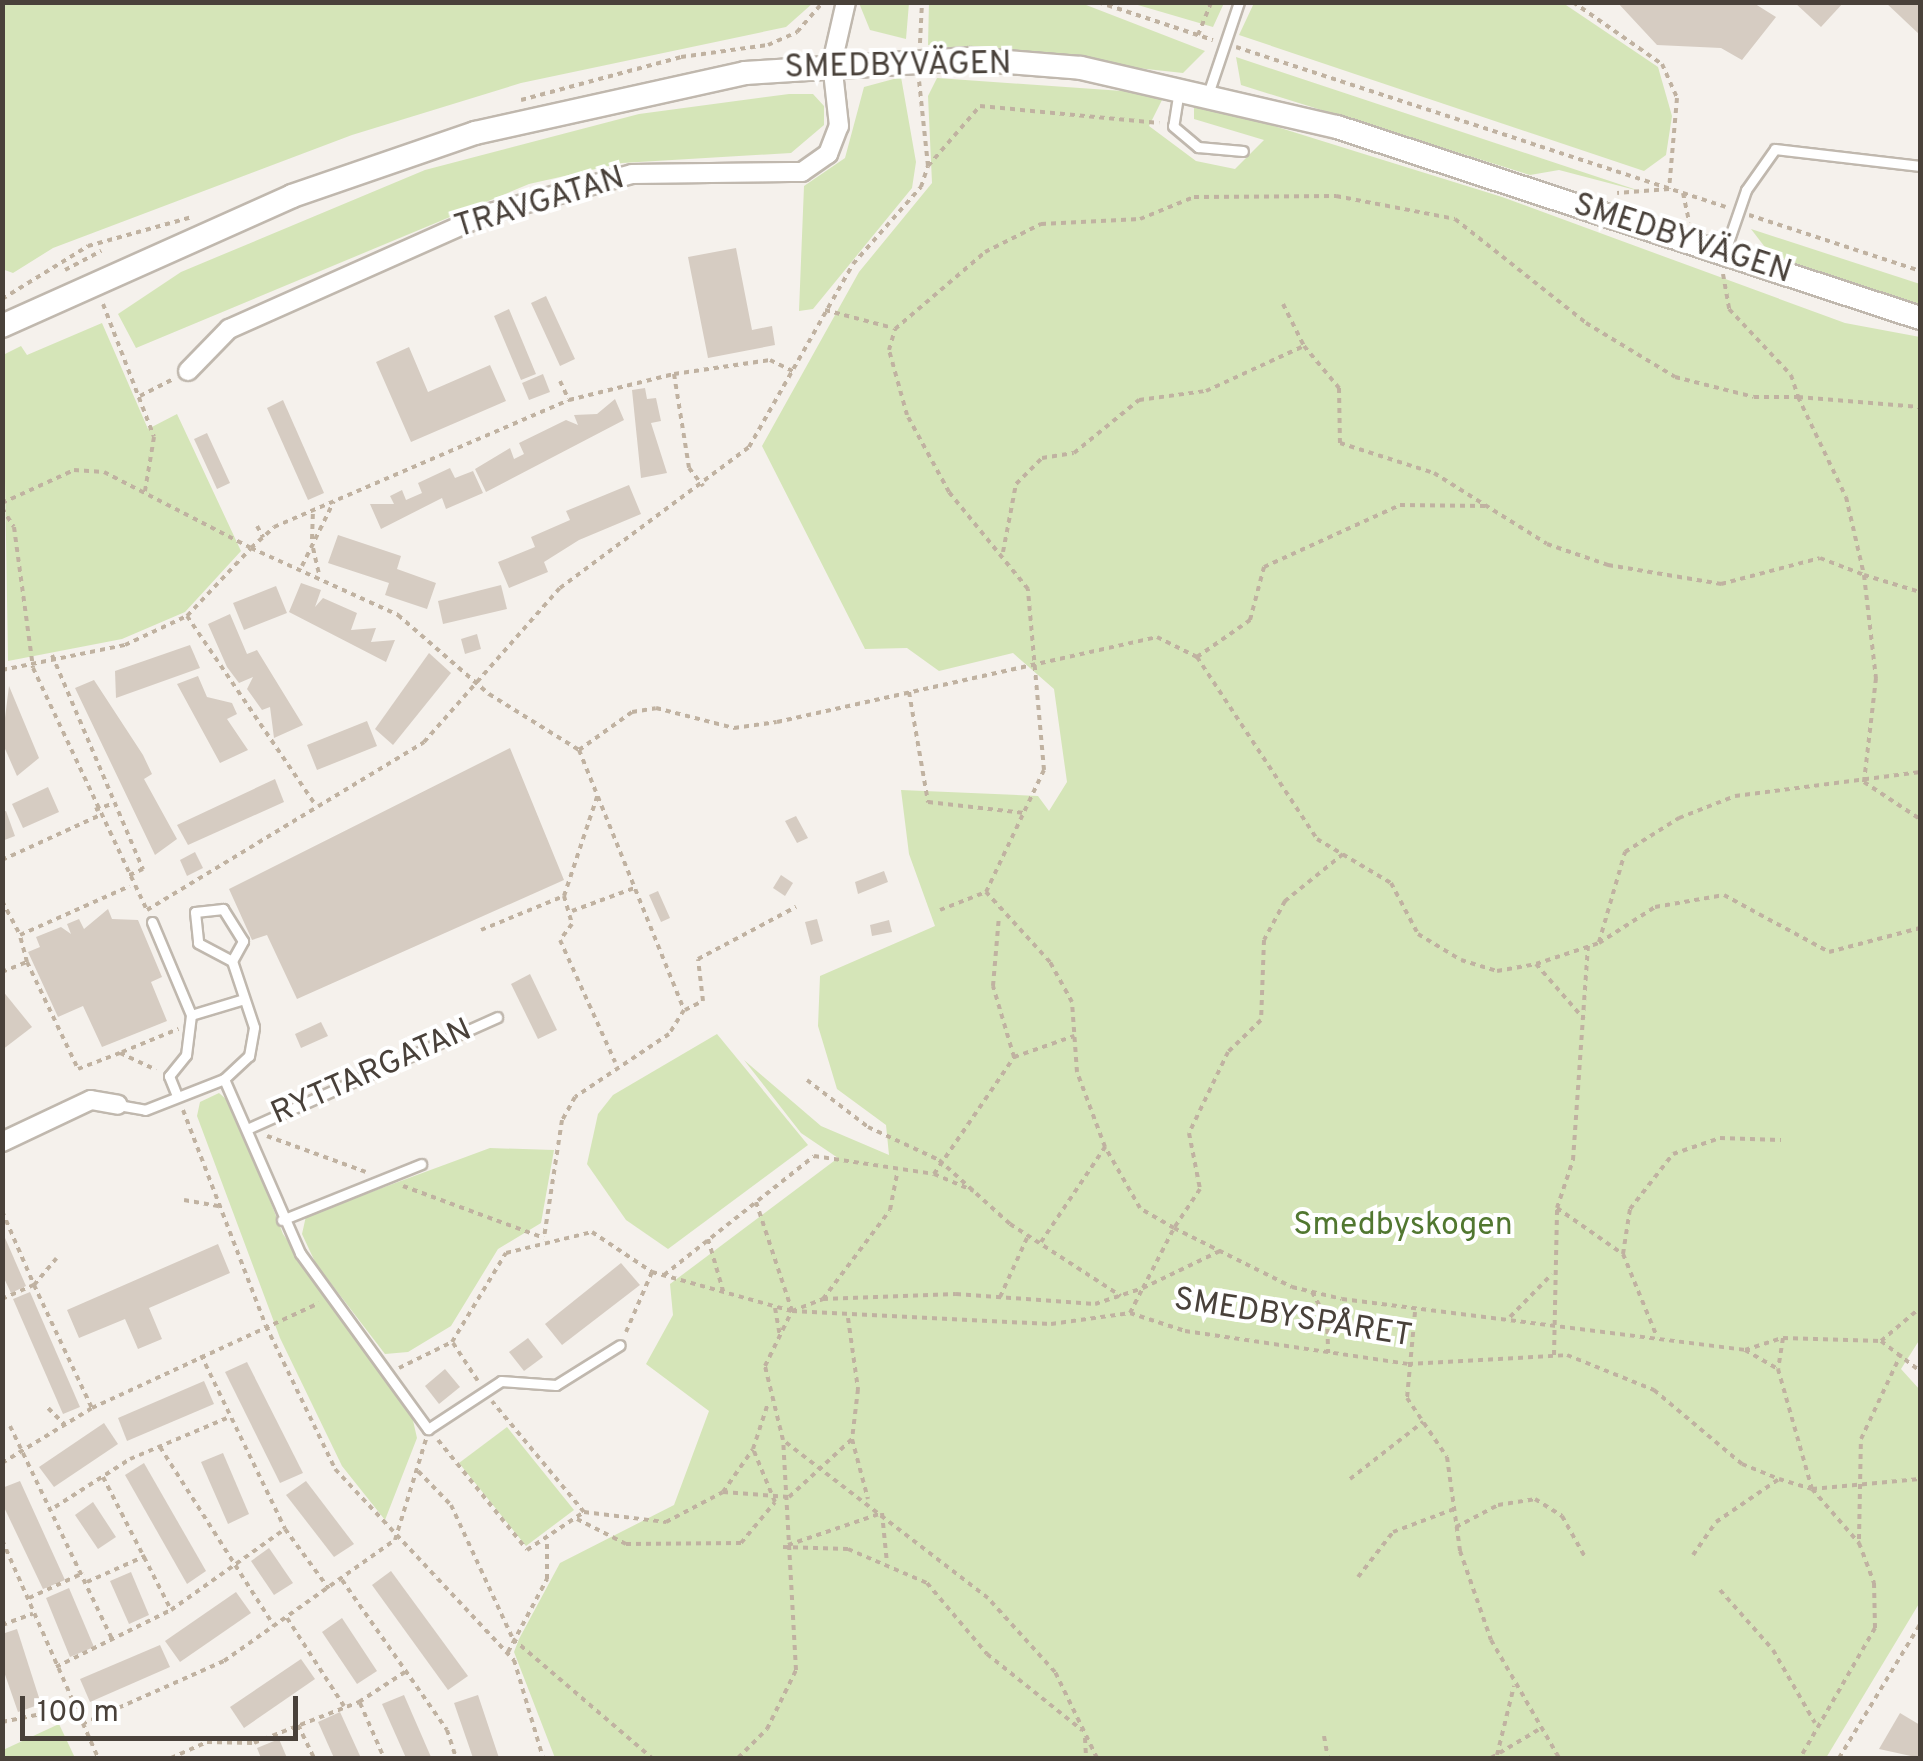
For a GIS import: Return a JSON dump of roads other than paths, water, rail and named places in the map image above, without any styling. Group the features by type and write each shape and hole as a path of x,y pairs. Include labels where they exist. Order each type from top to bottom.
{"street":[{"name":"TRAVGATAN","path":"188,371 229,328 487,214 632,174 802,172 828,154 839,126 832,64 846,2"},
{"name":"SMEDBYVÄGEN","path":"2,326 292,196 475,133 615,98 832,64 970,59 1208,94 1724,262 1920,318"},
{"name":"RYTTARGATAN","path":"2,1142 91,1100 118,1105"}],"lane":[{"path":"1208,94 1239,2"},
{"path":"1180,88 1173,126 1198,147 1243,152"},
{"path":"1724,262 1737,210 1775,149 1920,166"},
{"name":"RYTTARGATAN","path":"118,1105 145,1110 224,1078 249,1056 254,1026 232,961 242,941 236,922 223,909 196,912 198,943 232,961"},
{"path":"152,922 190,1016 192,1031 169,1076 177,1096"},
{"path":"190,1016 244,999"},
{"name":"RYTTARGATAN","path":"248,1129 497,1017"},
{"name":"RYTTARGATAN","path":"224,1078 282,1220 428,1430 500,1381 556,1386 620,1345"},
{"path":"282,1220 421,1164"}],"park label":[{"name":"Smedbyskogen","path":"1403,1226"}]}
